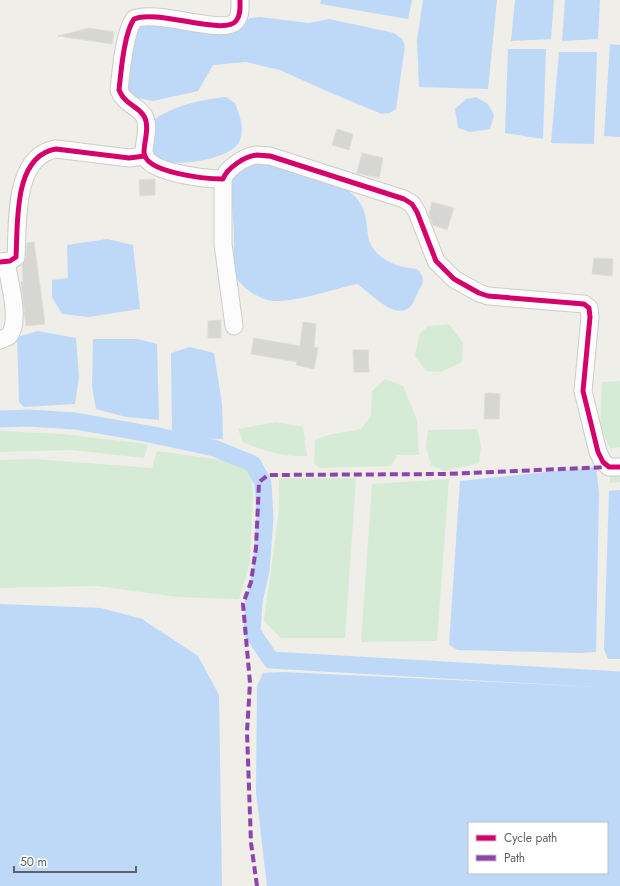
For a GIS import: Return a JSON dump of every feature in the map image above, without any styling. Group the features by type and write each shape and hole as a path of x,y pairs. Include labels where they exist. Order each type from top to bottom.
{"street":[{"path":"223,179 163,170 147,161 145,156 146,121 144,116 128,104 119,90 125,44 130,24 134,19 149,15 218,26 232,25 240,14 240,0"},
{"path":"0,340 9,336 14,326 14,314 3,262 13,260 16,257 20,195 29,166 39,156 56,149 129,158 145,156"},
{"path":"234,326 223,244 223,179 224,174 230,169 245,159 257,155 270,156 404,199 412,204 417,212 436,261 454,279 479,293 488,296 584,304 589,308 590,317 582,384 585,404 600,457 609,467 620,467"}],"green space":[{"path":"449,324 463,343 462,362 441,372 426,371 415,356 419,335 428,326"},
{"path":"385,379 403,386 417,420 419,455 397,455 391,466 320,468 314,464 315,440 328,435 361,429 371,416 372,391"},
{"path":"620,381 620,447 610,449 600,426 602,382"},
{"path":"276,422 303,427 307,456 266,451 243,442 238,429"},
{"path":"477,429 481,446 479,463 444,471 431,465 426,447 428,430"},
{"path":"0,431 62,434 148,444 144,458 72,450 0,452"},
{"path":"157,451 230,461 251,472 253,495 250,563 239,599 178,597 97,586 0,588 0,460 34,459 152,468"},
{"path":"620,465 620,482 610,483 610,468"},
{"path":"279,478 356,478 345,638 281,638 264,621 279,510"},
{"path":"449,479 437,641 361,642 372,484"}],"water":[{"path":"321,0 412,0 408,19 320,4"},
{"path":"423,0 497,0 488,89 419,87 417,40"},
{"path":"515,0 554,0 551,39 511,41"},
{"path":"565,0 600,0 598,39 562,41"},
{"path":"260,17 309,23 329,19 394,33 402,39 405,46 396,109 390,113 382,114 280,70 246,62 213,65 198,91 153,101 133,97 126,88 135,25 242,23 250,18"},
{"path":"610,44 620,45 620,137 604,136"},
{"path":"508,49 546,49 543,139 505,133"},
{"path":"559,52 597,52 594,144 551,143"},
{"path":"226,97 235,103 241,121 242,131 240,140 236,147 228,152 207,159 174,163 164,162 152,155 153,120 170,110 188,104"},
{"path":"476,97 488,104 494,115 490,129 470,132 458,128 455,109 466,99"},
{"path":"262,160 332,181 350,192 361,204 365,213 369,241 377,254 395,265 417,269 421,274 423,282 410,307 404,310 390,308 382,304 357,284 304,297 274,301 257,296 241,284 235,275 233,267 234,233 230,177 239,166"},
{"path":"107,239 133,245 140,309 88,317 62,314 52,297 52,280 68,278 67,245"},
{"path":"38,331 76,338 79,377 75,404 24,407 19,402 17,337"},
{"path":"93,339 137,339 157,344 159,420 126,417 96,409 92,387"},
{"path":"190,347 214,353 222,404 223,439 189,438 172,430 171,353"},
{"path":"596,467 599,493 596,652 580,653 458,650 449,645 460,481"},
{"path":"620,490 620,659 608,659 604,649 609,491"},
{"path":"0,604 101,608 142,619 198,656 219,695 222,886 0,886"},
{"path":"283,672 620,688 620,886 267,886 256,792 257,686 263,673"}],"building":[{"path":"89,28 114,32 112,44 58,36"},
{"path":"337,129 353,134 349,150 332,145"},
{"path":"362,153 383,158 379,178 357,173"},
{"path":"155,179 155,195 140,196 139,180"},
{"path":"432,202 454,208 447,230 433,225 429,214"},
{"path":"34,242 45,324 26,326 21,282 23,282 22,265 26,258 27,243"},
{"path":"594,258 613,259 612,276 592,274"},
{"path":"221,320 221,338 208,338 208,321"},
{"path":"303,322 316,324 314,347 318,348 314,369 296,365 297,362 251,354 254,338 300,346"},
{"path":"353,350 368,350 369,372 354,372"},
{"path":"485,393 500,394 499,419 484,419"}],"waterway":[{"path":"0,419 28,418 75,421 149,434 214,448 253,464 263,483 265,518 261,571 254,601 252,632 271,660 620,680"}],"marked path":[{"path":"257,886 251,843 247,732 250,683 243,604 251,582 256,548 259,482 268,475 445,474 609,467"}],"cycle path":[{"path":"240,0 239,16 236,21 229,25 218,26 158,17 134,19 125,43 119,90 124,99 138,109 146,120 147,129 144,152 147,159 154,165 165,170 191,176 223,179 228,171 242,160 257,155 270,156 404,199 412,204 417,212 436,261 454,279 479,293 488,296 584,304 589,308 590,317 583,391 598,452 603,462 609,467 620,467"},
{"path":"0,262 10,261 16,257 18,210 25,177 32,164 42,154 56,149 129,158 145,156"}]}
